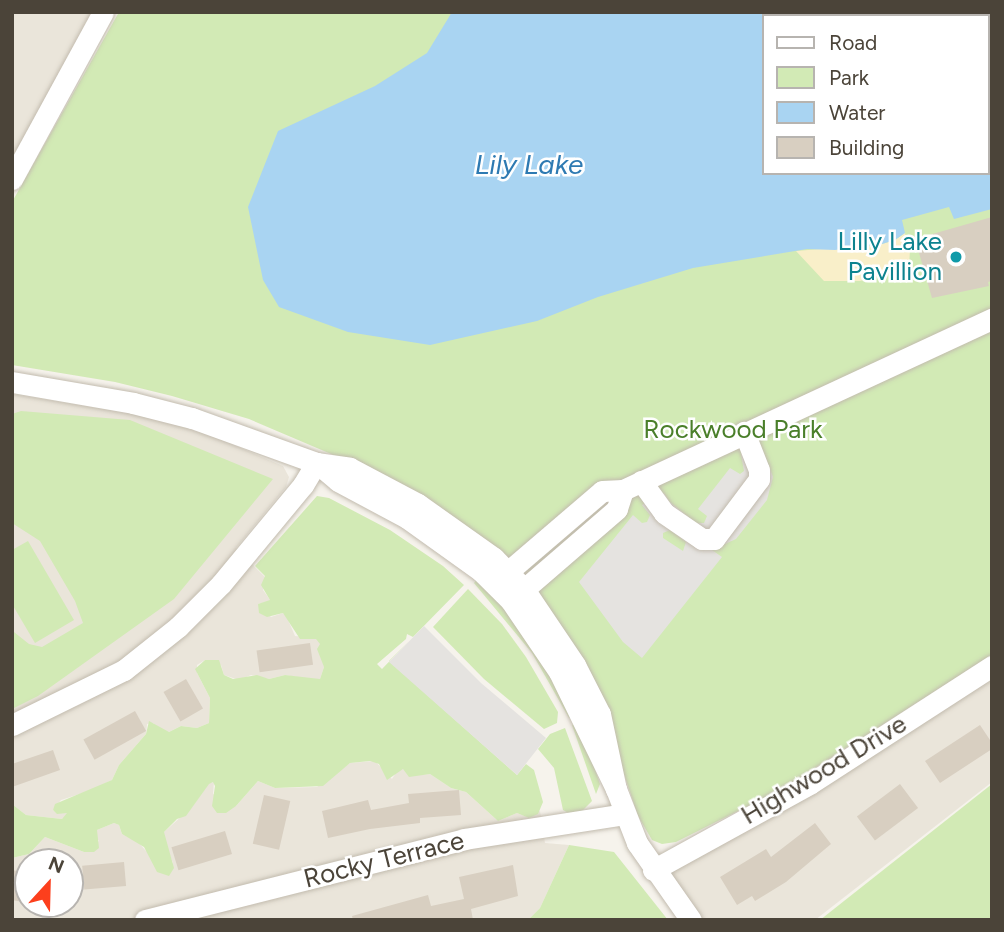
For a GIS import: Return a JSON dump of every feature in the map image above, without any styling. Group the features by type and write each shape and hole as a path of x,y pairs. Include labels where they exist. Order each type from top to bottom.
{"street":[{"path":"12,179 103,12"},
{"path":"501,577 602,491 632,485 992,319"},
{"path":"12,382 174,413 316,463 350,468 418,504 501,577 575,665 600,714 616,789 625,814 653,870 691,920"},
{"path":"632,485 664,513 702,539 714,539 759,479 759,470 744,432"},
{"path":"12,725 124,670 178,627 221,584 303,485 316,463"},
{"path":"518,595 617,509 632,485"},
{"name":"Highwood Drive","path":"653,870 811,783 992,666"},
{"name":"Rocky Terrace","path":"145,920 464,839 625,814"}],"shaded area":[{"path":"12,12 103,12 12,179"},
{"path":"12,394 151,417 215,437 283,466 289,477 286,487 236,548 265,577 263,590 271,601 258,604 271,617 283,613 286,615 295,636 316,638 321,644 324,667 320,679 315,680 285,675 269,679 251,675 239,680 224,675 221,665 205,660 197,665 197,673 210,698 209,723 197,728 181,726 169,732 162,731 153,723 147,724 146,734 119,765 112,780 61,800 53,810 57,813 67,812 68,815 62,819 26,815 12,804"},
{"path":"761,446 773,477 767,500 736,539 712,550 722,557 642,658 623,642 579,582 633,515 642,523 647,522 650,515 642,505 664,493 670,502 696,523 704,523 707,516 698,509 730,468 740,474 744,471 741,454","holes":["670,530 686,542 683,551 663,538 663,533"]},
{"path":"424,626 481,683 546,738 517,775 389,662"},
{"path":"992,666 992,782 815,920 691,920 653,870"},
{"path":"375,761 392,779 397,771 403,769 418,775 430,774 451,788 466,792 498,821 517,813 527,817 540,811 545,843 569,845 540,908 528,920 12,920 12,858 14,918 84,918 84,852 99,841 95,836 97,830 114,823 119,825 122,834 139,843 146,851 173,863 163,839 164,832 192,807 209,783 214,782 213,794 236,806 258,781 275,788 317,787 350,763"},
{"path":"45,837 74,848 35,848"}],"green space":[{"name":"Rockwood Park","path":"119,12 992,12 992,655 780,790 676,842 662,844 652,840 638,816 601,705 371,471 249,419 172,396 115,382 12,365 12,202"},
{"path":"21,411 130,420 273,479 174,599 38,696 12,709 14,632 29,644 42,647 83,623 75,601 40,541 12,523 12,414"},
{"path":"317,496 329,498 390,530 443,566 464,585 413,637 407,634 406,639 377,664 382,669 389,661 517,775 526,764 534,770 543,802 538,814 529,818 517,813 498,821 466,792 451,788 430,774 409,777 403,769 387,780 379,764 370,761 350,763 323,786 275,788 258,781 236,806 226,813 217,813 212,806 215,786 213,782 209,784 186,816 177,819 164,832 174,868 169,876 157,872 144,847 122,834 119,825 114,823 97,830 99,848 94,852 84,852 84,848 74,848 45,837 35,848 14,848 12,858 12,804 26,815 62,819 67,813 57,814 53,810 55,804 112,780 119,765 146,734 149,721 169,732 181,726 197,728 209,723 210,698 195,669 205,660 219,660 224,675 233,679 257,675 269,679 285,675 320,679 324,667 317,649 320,644 316,639 300,639 283,613 267,617 259,613 258,604 270,600 261,585 265,576 255,566"},
{"path":"28,541 74,620 35,643 12,604 12,550"},
{"path":"478,578 497,597 575,715 569,718 532,653 474,583"},
{"path":"468,589 502,624 526,657 558,712 557,723 544,729 484,679 433,627"},
{"path":"579,723 600,784 596,794 572,725"},
{"path":"565,728 592,801 579,814 570,814 563,810 554,768 538,749 550,734"},
{"path":"992,784 992,920 820,920"},
{"path":"569,845 614,852 668,920 528,920 540,908"}],"sand":[{"path":"905,233 910,250 909,266 860,281 824,281 796,251 882,244"}],"water":[{"name":"Lily Lake","path":"452,12 992,12 992,209 954,219 949,207 902,220 905,233 882,244 835,250 807,249 693,268 598,297 537,321 430,345 348,332 279,307 263,280 248,207 278,131 375,86 427,53"}],"building":[{"name":"Lilly Lake Pavillion","path":"992,217 992,281 988,282 989,286 932,298 915,239"},
{"path":"310,643 313,665 260,672 257,651"},
{"path":"186,679 203,708 180,721 163,692"},
{"path":"135,711 146,731 95,760 83,740"},
{"path":"980,725 992,743 992,749 940,783 925,761"},
{"path":"53,750 60,770 12,787 12,764"},
{"path":"900,784 918,808 875,840 857,816"},
{"path":"459,790 461,815 420,818 420,823 370,829 328,838 322,811 368,800 371,810 409,803 408,794"},
{"path":"264,795 290,801 279,850 253,844"},
{"path":"815,823 831,844 786,882 755,901 752,896 737,905 720,877 766,849 771,857"},
{"path":"225,831 232,854 178,870 171,847"},
{"path":"124,862 126,886 84,890 84,865"},
{"path":"513,865 518,896 471,909 473,920 353,920 352,916 428,895 431,906 464,899 459,877"},
{"path":"12,870 14,900 12,900"}],"place":[{"name":"Lilly Lake Pavillion","path":"956,257"}]}
